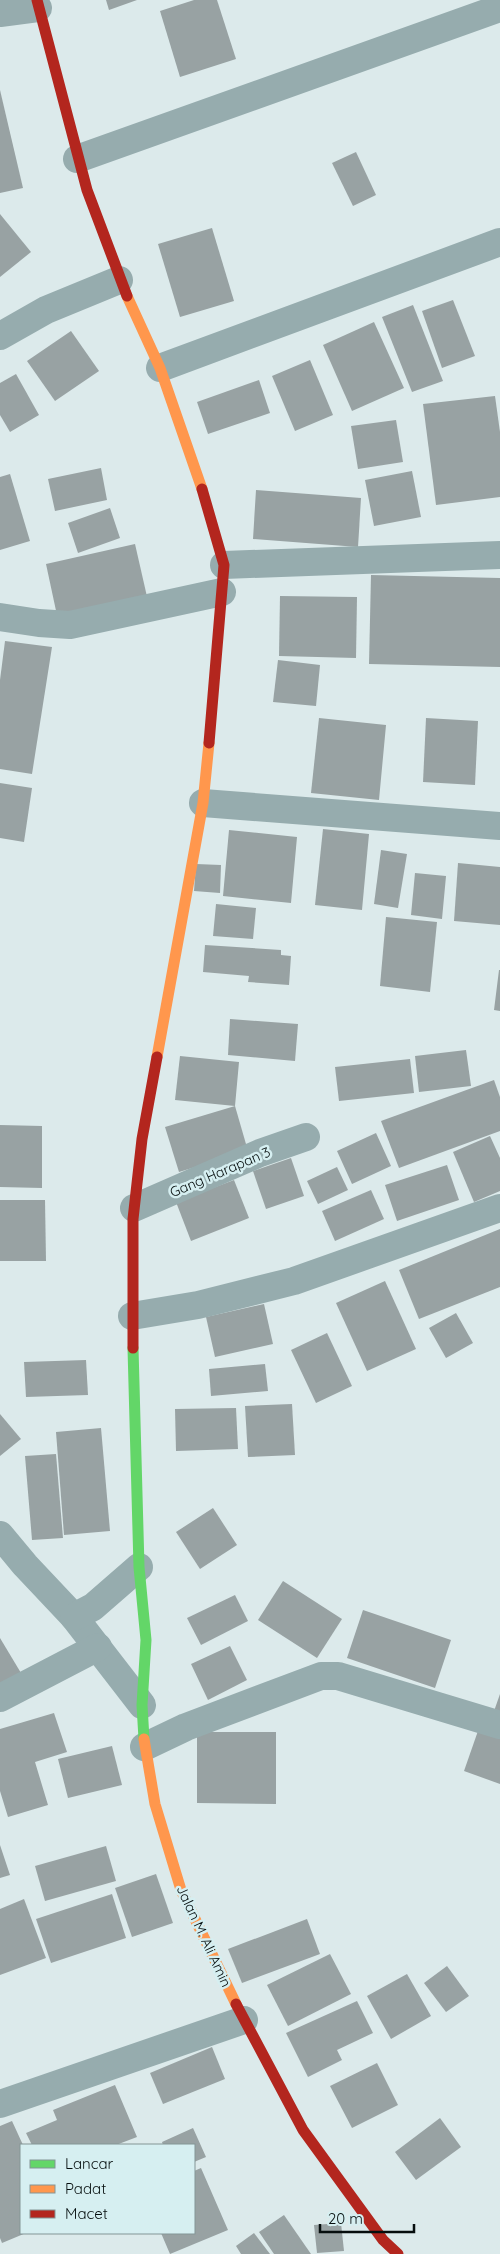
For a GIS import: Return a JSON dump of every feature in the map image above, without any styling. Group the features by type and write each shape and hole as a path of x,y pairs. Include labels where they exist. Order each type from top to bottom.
{"street":[{"path":"0,13 38,4 77,159 119,280 160,368 201,487 224,565 500,555"},
{"path":"77,159 500,8"},
{"path":"160,368 500,242"},
{"path":"0,336 46,310 119,280"},
{"name":"Jalan M. Ali Amin","path":"224,565 202,803 142,1139 134,1208 132,1316 139,1567 146,1640 142,1705 144,1747 155,1804 181,1890 244,2020 303,2130 383,2240 398,2254"},
{"path":"0,617 39,623 70,625 222,592"},
{"path":"202,803 500,826"},
{"name":"Gang Harapan 3","path":"134,1208 260,1153 306,1137"},
{"path":"132,1316 198,1305 294,1282 500,1208"},
{"path":"0,1535 25,1565 74,1617 142,1705"},
{"path":"74,1617 93,1607 139,1567"},
{"path":"0,1698 98,1647"},
{"path":"144,1747 186,1728 321,1676 338,1676 500,1725"},
{"path":"0,2104 244,2020"}],"building":[{"path":"106,0 137,0 109,10"},
{"path":"194,0 217,0 236,59 180,77 160,11"},
{"path":"0,90 23,188 0,193"},
{"path":"356,152 376,195 353,206 332,163"},
{"path":"0,214 31,252 0,277"},
{"path":"212,228 234,301 180,317 158,244"},
{"path":"453,300 475,356 442,368 422,311"},
{"path":"413,305 443,381 412,392 382,317"},
{"path":"374,322 404,388 352,411 323,345"},
{"path":"71,331 99,371 55,401 27,361"},
{"path":"310,360 333,415 295,431 272,376"},
{"path":"16,374 39,415 10,432 0,415 0,383"},
{"path":"259,380 270,413 208,434 197,402"},
{"path":"495,396 500,432 500,497 436,505 423,404"},
{"path":"396,420 403,462 358,469 351,426"},
{"path":"101,468 107,500 55,511 48,479"},
{"path":"412,471 421,517 374,526 365,480"},
{"path":"10,474 30,541 0,550 0,477"},
{"path":"256,490 361,498 358,547 253,539"},
{"path":"110,508 120,538 78,553 68,523"},
{"path":"135,544 148,601 58,620 46,564"},
{"path":"371,575 500,578 500,667 369,664"},
{"path":"280,596 357,597 356,658 279,656"},
{"path":"5,641 52,647 32,774 0,769 0,680"},
{"path":"278,660 320,665 316,706 273,702"},
{"path":"319,718 386,725 379,800 311,793"},
{"path":"426,718 478,721 475,785 423,782"},
{"path":"0,783 32,788 24,842 0,838"},
{"path":"323,829 369,834 362,910 315,905"},
{"path":"229,830 297,837 291,903 223,896"},
{"path":"381,850 407,854 398,908 374,904"},
{"path":"458,863 500,867 500,925 454,921"},
{"path":"196,864 221,865 220,893 194,891"},
{"path":"415,873 446,876 442,919 411,915"},
{"path":"216,904 256,908 253,939 213,936"},
{"path":"386,917 437,922 430,992 380,986"},
{"path":"205,945 281,950 281,955 291,956 289,985 248,982 249,976 203,972"},
{"path":"500,970 500,1011 494,1010"},
{"path":"230,1019 298,1024 295,1061 228,1055"},
{"path":"466,1050 471,1086 419,1092 415,1056"},
{"path":"180,1056 239,1062 235,1106 175,1100"},
{"path":"410,1059 414,1093 339,1101 335,1067"},
{"path":"494,1080 500,1097 500,1131 399,1168 381,1121"},
{"path":"235,1106 248,1151 179,1172 165,1127"},
{"path":"0,1125 42,1126 42,1188 0,1187"},
{"path":"376,1133 391,1166 352,1184 337,1151"},
{"path":"490,1136 500,1158 500,1191 474,1202 453,1152"},
{"path":"291,1158 304,1196 266,1209 253,1171"},
{"path":"447,1165 459,1200 397,1221 385,1185"},
{"path":"337,1167 348,1190 318,1204 307,1181"},
{"path":"234,1180 249,1218 191,1241 176,1202"},
{"path":"371,1190 384,1219 335,1241 322,1211"},
{"path":"0,1200 45,1200 46,1261 0,1261"},
{"path":"500,1229 500,1287 419,1319 399,1270"},
{"path":"385,1281 416,1349 367,1371 336,1303"},
{"path":"264,1304 273,1344 215,1357 206,1317"},
{"path":"456,1313 473,1343 446,1358 429,1328"},
{"path":"327,1333 352,1386 316,1403 291,1350"},
{"path":"86,1360 88,1395 26,1397 24,1362"},
{"path":"265,1364 268,1391 211,1396 209,1369"},
{"path":"292,1404 295,1455 248,1457 245,1406"},
{"path":"236,1408 238,1449 176,1451 175,1409"},
{"path":"0,1414 21,1439 0,1456"},
{"path":"101,1428 110,1531 64,1535 56,1432"},
{"path":"56,1454 63,1538 32,1540 25,1456"},
{"path":"213,1508 237,1545 200,1569 176,1532"},
{"path":"283,1581 342,1619 317,1658 258,1620"},
{"path":"235,1595 248,1621 201,1645 187,1618"},
{"path":"363,1610 451,1640 435,1688 347,1658"},
{"path":"0,1638 21,1673 0,1685"},
{"path":"230,1646 247,1680 208,1700 191,1664"},
{"path":"500,1694 500,1716 493,1714"},
{"path":"54,1713 67,1752 35,1762 48,1805 8,1817 0,1791 0,1729"},
{"path":"479,1728 500,1736 500,1784 464,1771"},
{"path":"197,1732 276,1732 276,1804 197,1803"},
{"path":"112,1746 122,1785 68,1798 58,1759"},
{"path":"0,1845 10,1875 0,1878"},
{"path":"106,1846 116,1881 45,1901 35,1866"},
{"path":"156,1874 173,1923 132,1937 115,1888"},
{"path":"112,1894 126,1938 51,1963 36,1919"},
{"path":"24,1899 46,1958 0,1975 0,1909"},
{"path":"307,1919 320,1954 242,1983 228,1949"},
{"path":"330,1954 351,1994 288,2026 267,1985"},
{"path":"447,1966 469,1996 446,2012 424,1983"},
{"path":"407,1974 431,2016 391,2039 367,1996"},
{"path":"357,2001 373,2033 337,2050 342,2060 308,2077 286,2033"},
{"path":"212,2047 225,2079 163,2104 150,2073"},
{"path":"377,2063 398,2105 352,2128 330,2086"},
{"path":"115,2085 137,2137 119,2144 32,2144 26,2133 57,2120 53,2110"},
{"path":"440,2118 461,2147 416,2180 395,2152"},
{"path":"12,2121 23,2144 20,2144 20,2234 24,2234 2,2243 0,2238 0,2126"},
{"path":"193,2128 206,2157 195,2162 195,2144 163,2144 162,2142"},
{"path":"201,2168 228,2230 170,2254 161,2234 195,2234 195,2171"},
{"path":"284,2215 311,2254 274,2254 259,2232"},
{"path":"341,2223 344,2251 317,2253 314,2225"},
{"path":"254,2233 270,2254 241,2254 236,2246"}],"traffic: fast":[{"path":"133,1348 139,1567 146,1640 142,1705 144,1739"}],"traffic: slow":[{"path":"127,296 160,368 202,489"},
{"path":"157,1057 203,803 209,743"},
{"path":"144,1739 155,1804 181,1890 236,2004"}],"traffic: jam":[{"path":"37,0 87,190 127,296"},
{"path":"202,489 224,565 209,743"},
{"path":"133,1348 133,1219 142,1139 157,1057"},
{"path":"236,2004 303,2130 383,2240 398,2254"}]}
